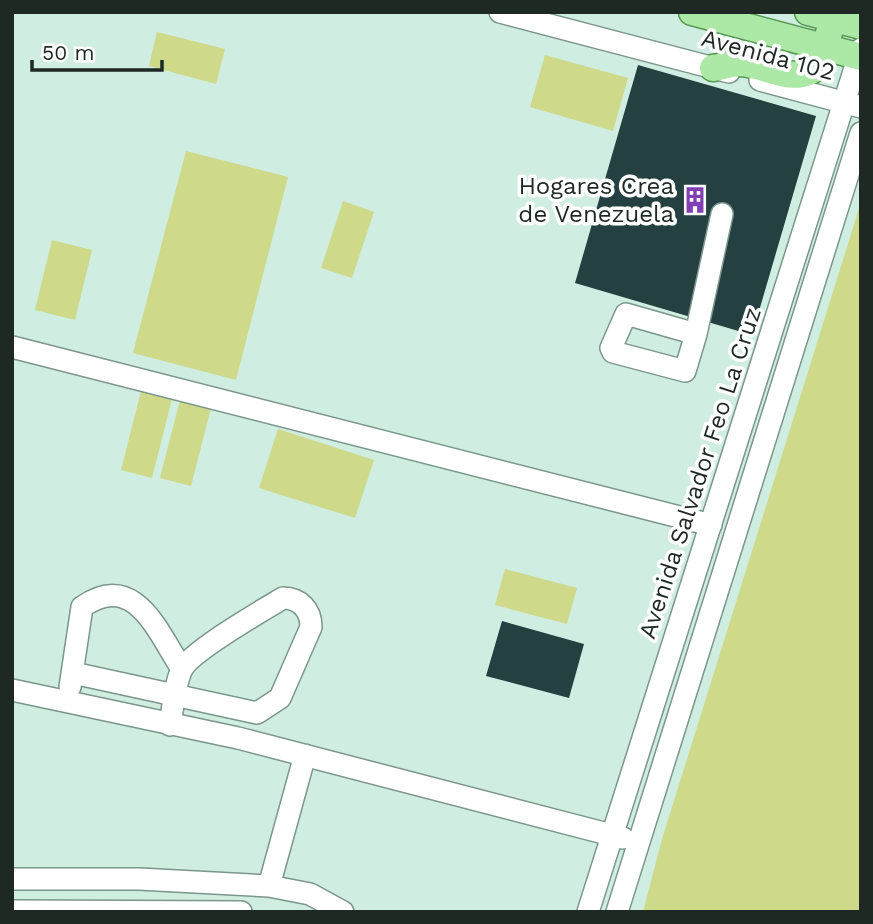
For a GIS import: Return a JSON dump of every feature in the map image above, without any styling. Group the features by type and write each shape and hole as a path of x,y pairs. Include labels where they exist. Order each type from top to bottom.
{"main road":[{"path":"692,12 860,54"},
{"path":"808,12 861,26"},
{"path":"713,68 740,63 793,76 804,75 820,64 833,19"}],"street":[{"name":"Avenida 102","path":"500,12 853,105"},
{"name":"Avenida Salvador Feo La Cruz","path":"588,912 758,376 853,105 860,54"},
{"name":"Avenida Salvador Feo La Cruz","path":"620,905 861,133"},
{"path":"696,334 722,214"},
{"path":"12,347 711,525"},
{"path":"758,376 784,381"},
{"path":"68,704 82,607 96,596 108,593 134,600 182,669"},
{"path":"73,673 175,694 257,713 280,698 311,627 309,614 300,603 283,598 195,656 182,669 175,694 170,725"},
{"path":"12,690 304,755 639,843"},
{"path":"269,886 304,755"},
{"path":"12,879 139,879 269,886 310,894 344,912"},
{"path":"12,911 242,912"}],"green space":[{"path":"157,32 225,49 216,84 149,66"},
{"path":"545,55 628,78 613,131 530,107"},
{"path":"186,151 288,177 236,380 133,353"},
{"path":"343,201 374,212 352,278 321,268"},
{"path":"861,202 861,912 643,912 662,839"},
{"path":"52,240 92,250 75,320 35,310"},
{"path":"141,391 172,399 152,478 121,470"},
{"path":"180,400 211,408 191,486 160,478"},
{"path":"278,429 374,460 355,518 259,488"},
{"path":"505,569 577,588 567,624 495,605"}],"building":[{"name":"Hogares Crea de Venezuela","path":"638,65 816,116 752,335 575,283"},
{"path":"502,621 584,644 569,698 486,676"}],"place":[{"name":"Hogares Crea de Venezuela","path":"695,200"}]}
